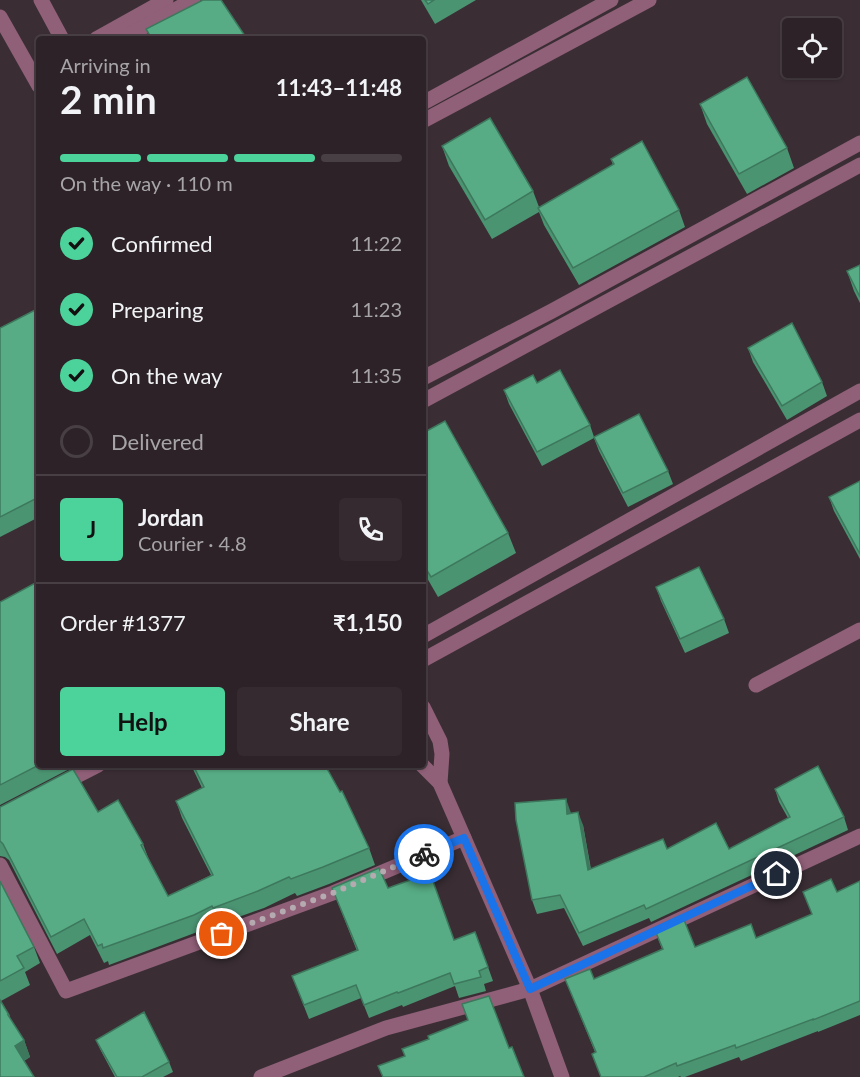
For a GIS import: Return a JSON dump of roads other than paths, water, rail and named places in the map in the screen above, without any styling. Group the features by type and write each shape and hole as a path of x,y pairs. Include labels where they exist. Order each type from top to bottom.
{"street":[{"path":"41,0 60,36"},
{"path":"101,36 166,0"},
{"path":"127,36 193,0"},
{"path":"426,101 611,0"},
{"path":"426,119 649,0"},
{"path":"0,17 36,81"},
{"path":"426,376 552,311 860,143"},
{"path":"426,399 860,165"},
{"path":"426,634 860,391"},
{"path":"426,658 860,420"},
{"path":"756,685 860,630"},
{"path":"426,713 440,741 442,754 440,783"},
{"path":"49,790 92,768"},
{"path":"425,768 440,783 530,989 562,1077"},
{"path":"261,1077 386,1028 530,989 860,836"},
{"path":"0,865 66,991 333,893 464,838"}]}
